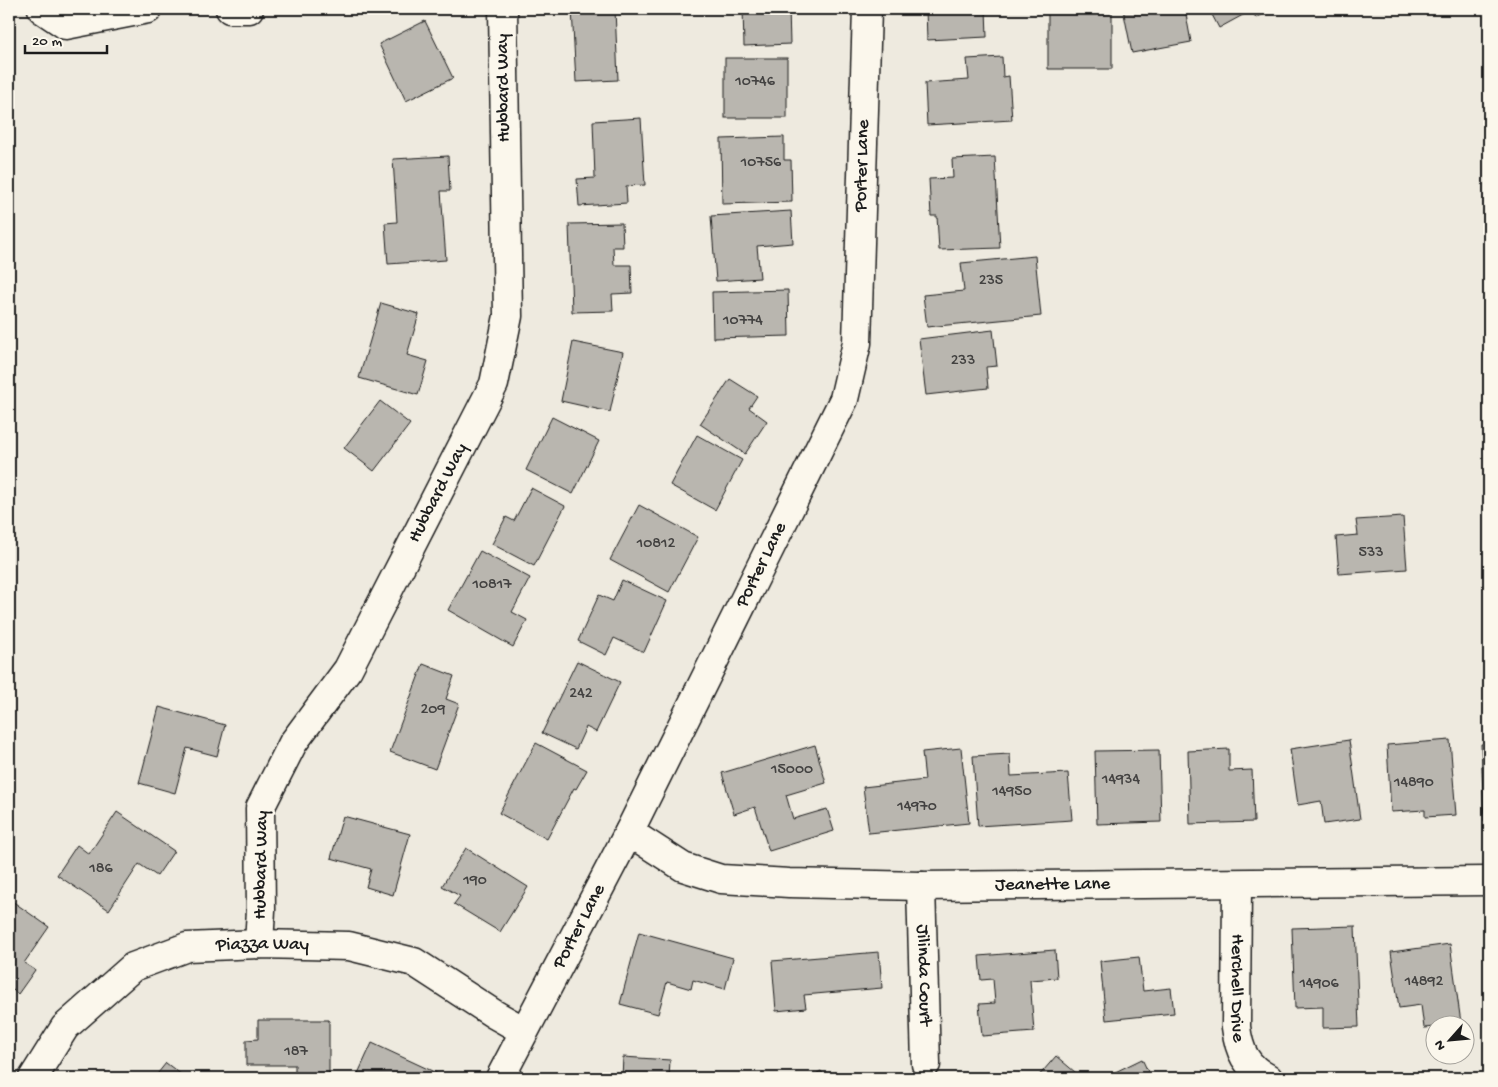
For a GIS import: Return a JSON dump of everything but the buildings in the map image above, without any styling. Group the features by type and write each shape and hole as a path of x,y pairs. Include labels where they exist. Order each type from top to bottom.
{"street":[{"path":"42,9 66,25 148,9"},
{"path":"230,9 249,9"},
{"name":"Hubbard Way","path":"259,944 261,910 260,808 292,743 348,670 494,384 508,316 503,9"},
{"name":"Porter Lane","path":"500,1078 630,832 844,399 857,343 867,9"},
{"name":"Jeanette Lane","path":"630,832 683,867 721,879 789,883 921,886 1489,881"},
{"name":"Herchell Drive","path":"1237,884 1236,1027 1238,1045 1246,1061 1259,1074 1268,1078"},
{"name":"Jilinda Court","path":"921,886 926,1064"},
{"name":"Piazza Way","path":"33,1078 65,1027 133,967 186,947 259,944 349,946 414,962 494,1014 524,1031"}]}
